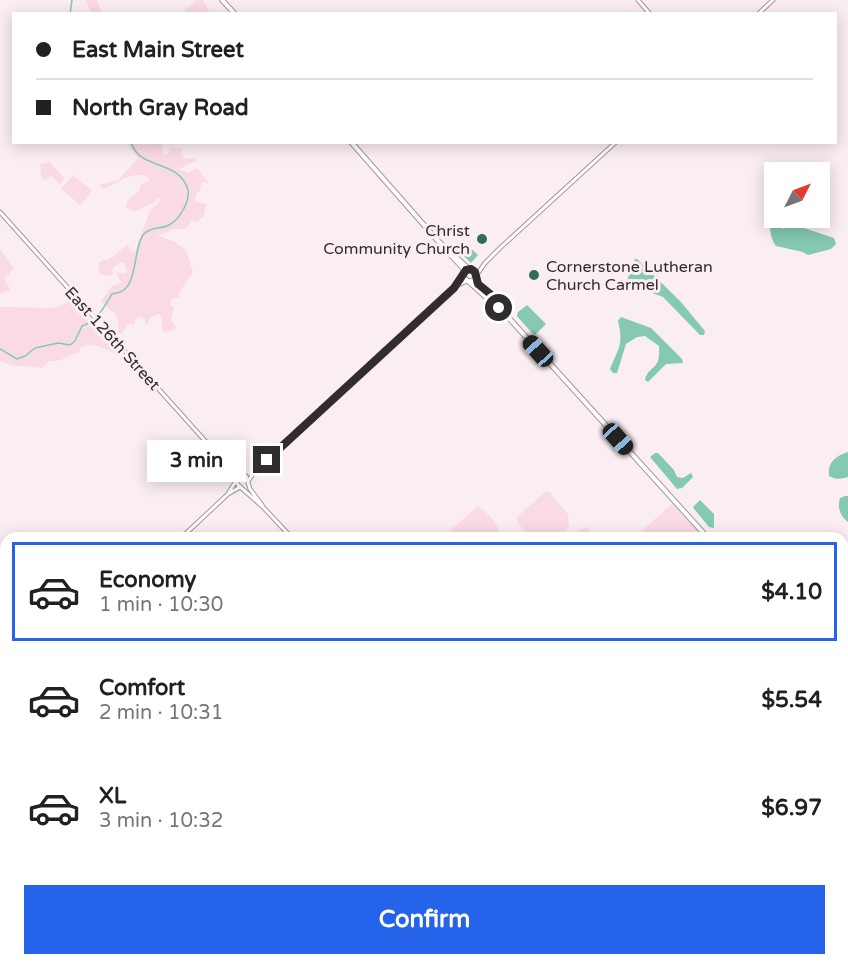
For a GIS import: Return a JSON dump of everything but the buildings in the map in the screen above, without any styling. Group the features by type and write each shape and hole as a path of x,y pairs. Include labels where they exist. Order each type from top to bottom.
{"main road":[{"path":"222,0 233,12"},
{"path":"353,144 445,251 462,267 464,278 507,316 703,532"},
{"path":"438,241 475,272 478,284 494,297 507,316"},
{"path":"464,273 470,269"},
{"path":"468,281 472,281 476,276"}],"street":[{"path":"638,0 648,12"},
{"path":"760,12 773,0"},
{"path":"476,276 485,263 614,144"},
{"name":"East 126th Street","path":"0,212 226,464 236,480"},
{"path":"470,269 485,263"},
{"path":"187,532 228,494 245,486 257,469 456,286 464,273"},
{"path":"456,286 468,281"},
{"name":"East 126th Street","path":"226,464 244,474"},
{"path":"228,494 239,475 257,469"},
{"path":"244,474 250,489 263,507"},
{"path":"236,480 286,532"}],"shaded area":[{"path":"85,0 97,0 102,12 91,12"},
{"path":"196,0 203,0 209,12 184,12"},
{"path":"129,144 163,144 164,155 171,148 182,148 181,154 185,159 198,160 179,169 188,173 198,169 209,183 202,182 196,194 195,201 208,205 204,216 197,222 191,221 184,229 173,229 157,235 175,242 186,250 193,272 179,293 179,298 172,298 170,305 174,307 171,321 176,326 175,329 165,333 159,314 150,317 147,325 145,318 139,317 134,325 128,324 122,334 118,333 117,316 101,301 112,286 122,283 116,274 118,272 124,274 127,270 124,263 119,263 112,269 113,274 109,276 100,274 99,263 108,260 128,244 130,251 135,252 150,211 162,199 157,198 155,202 134,212 126,207 130,198 139,191 141,184 149,181 147,177 141,175 130,176 104,189 99,185 118,180 138,158"},
{"path":"50,162 65,179 60,184 51,176 45,181 42,177 40,164"},
{"path":"73,175 92,191 80,205 61,189"},
{"path":"804,228 834,238 836,244 831,249 808,255 776,246 770,229"},
{"path":"468,246 478,255 471,263 456,248"},
{"path":"0,249 14,269 4,279 11,290 0,294"},
{"path":"635,259 680,301 705,331 704,335 700,335 663,297 626,283"},
{"path":"73,299 120,354 97,346 86,345 81,347 79,353 50,361 41,368 11,365 0,361 0,307 56,308"},
{"path":"527,305 546,324 535,335 517,316 518,312"},
{"path":"621,317 651,328 682,359 683,363 666,364 648,382 645,380 657,364 659,346 645,336 637,337 626,344 617,373 613,373 610,369 619,346 618,321"},
{"path":"848,452 848,477 838,479 829,476 829,467 833,460"},
{"path":"658,453 674,470 677,477 683,478 691,473 693,477 682,488 677,489 650,457"},
{"path":"545,492 549,492 568,514 569,527 564,532 526,532 517,522 517,517"},
{"path":"848,496 848,522 839,508 840,498"},
{"path":"700,500 714,514 714,528 709,527 693,507"},
{"path":"674,502 701,532 641,532"},
{"path":"478,506 490,516 499,532 450,532"},
{"path":"586,527 591,532 577,532"}],"waterway":[{"path":"70,12 72,0"},
{"path":"0,349 17,359 35,348 58,343 70,345 75,341 82,326 96,318 112,294 126,288 133,274 138,247 144,234 169,225 183,210 188,195 184,180 169,169 142,157 135,151 132,144"}],"place":[{"name":"Christ Community Church","path":"482,239"},
{"name":"Cornerstone Lutheran Church Carmel","path":"534,275"}],"route":[{"path":"267,460 454,288 466,270 471,269 475,272 478,284 494,297 507,316 499,308"}]}
